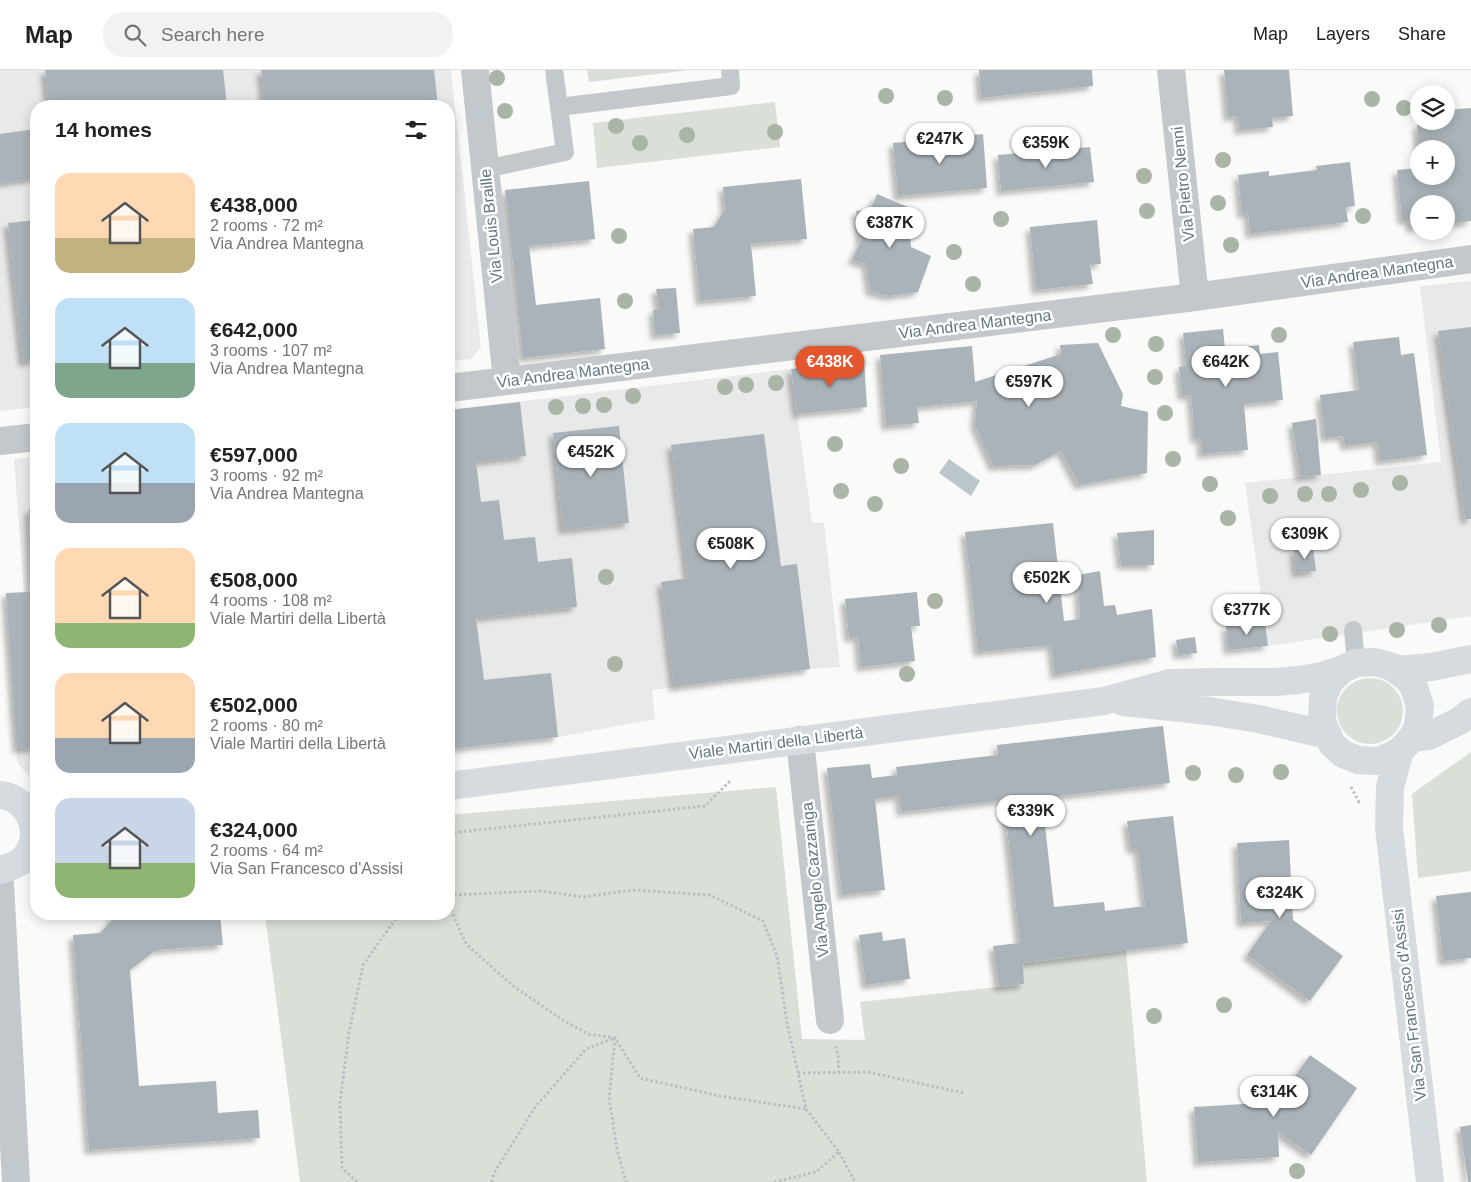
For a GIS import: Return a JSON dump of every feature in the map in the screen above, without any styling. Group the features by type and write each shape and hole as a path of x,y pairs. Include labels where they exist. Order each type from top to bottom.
{"street":[{"name":"Via Louis Braille","path":"474,70 507,381"},
{"name":"Via Pietro Nenni","path":"1171,70 1195,298"},
{"name":"Via Andrea Mantegna","path":"455,387 1195,298 1471,259"},
{"path":"0,441 30,438"},
{"name":"Viale Martiri della Libertà","path":"1396,670 1431,667 1471,659"},
{"name":"Viale Martiri della Libertà","path":"455,785 1104,701 1170,684 1298,680 1322,676 1350,666 1375,662 1393,667 1408,679 1414,687 1420,706 1418,726 1406,744"},
{"path":"1350,666 1330,681 1322,696 1322,722 1332,744 1343,754 1358,760 1376,762 1384,760 1406,744 1429,736 1459,721 1471,712"},
{"name":"Viale Martiri della Libertà","path":"1104,701 1209,711 1328,735"},
{"name":"Via Angelo Cazzaniga","path":"800,740 830,1020"},
{"name":"Via San Francesco d'Assisi","path":"1406,744 1390,787 1389,828 1430,1182"},
{"name":"Via San Francesco d'Assisi","path":"1365,761 1381,798 1389,828"},
{"path":"0,795 5,795 18,801 30,810"},
{"path":"20,861 30,850"},
{"path":"0,883 16,1182"}],"lane":[{"path":"485,168 564,152 554,70"},
{"path":"559,107 731,86 730,70"},
{"path":"1350,666 1353,630"}],"path":[{"path":"455,832 705,806 736,777"},
{"path":"1349,784 1359,802 1381,798"},
{"path":"455,895 541,891 583,897 633,890 710,895 762,921 777,956 787,1024 806,1109 839,1152 855,1182"},
{"path":"455,919 466,944 512,984 561,1019 588,1034 615,1038 640,1078 720,1096 806,1109"},
{"path":"357,1182 342,1168 340,1102 348,1032 363,965 395,920"},
{"path":"492,1182 494,1173 536,1106 586,1049 615,1038"},
{"path":"615,1038 609,1098 617,1150 626,1182"},
{"path":"798,1073 868,1072 964,1092"},
{"path":"774,1182 816,1172 839,1152"}],"shaded area":[{"path":"0,70 451,70 454,100 30,100 30,408 0,411"},
{"path":"587,70 690,70 589,82"},
{"path":"775,102 780,147 597,168 593,123"},
{"path":"455,107 481,347 471,359 455,360"},
{"path":"1471,281 1471,616 1268,646 1245,483 1441,462 1420,286"},
{"path":"791,369 812,523 824,523 840,667 810,669 652,690 655,719 558,737 455,748 455,409"},
{"path":"30,458 30,778 17,762 6,593 24,592 14,459"},
{"path":"949,459 980,481 971,496 939,473"},
{"path":"1364,678 1376,678 1388,683 1398,693 1403,705 1401,724 1388,739 1376,744 1364,744 1352,739 1342,729 1337,717 1337,705 1342,693 1352,683"},
{"path":"1471,752 1471,871 1418,878 1412,794"},
{"path":"776,787 802,1039 865,1040 860,1002 1024,984 1023,963 1126,950 1147,1182 300,1182 266,920 455,920 455,814"}],"building":[{"path":"45,70 223,70 226,100 48,100"},
{"path":"261,70 434,70 437,100 264,100"},
{"path":"979,70 1092,70 1093,86 981,98"},
{"path":"1224,70 1289,70 1293,116 1272,118 1273,127 1239,130 1238,116 1228,117"},
{"path":"1471,108 1471,221 1455,223 1455,195 1410,195 1410,220 1402,220 1397,170 1410,169 1410,185 1455,185 1455,140 1418,140 1417,130 1455,130 1455,109"},
{"path":"30,130 30,179 0,183 0,134"},
{"path":"983,134 987,188 898,196 893,143"},
{"path":"1090,147 1094,182 1001,191 998,155"},
{"path":"1350,162 1355,206 1346,207 1348,222 1250,234 1248,213 1242,214 1238,175 1269,171 1269,176 1317,170 1316,166"},
{"path":"801,179 807,239 751,244 756,296 700,301 693,229 714,227 725,209 723,187"},
{"path":"589,181 595,239 529,246 536,305 600,298 605,349 523,358 505,190"},
{"path":"877,194 908,207 911,247 931,256 918,292 889,296 870,291 866,264 852,260 861,241 856,211 871,209"},
{"path":"1097,220 1101,264 1090,265 1093,284 1036,290 1030,227"},
{"path":"30,221 30,361 23,362 8,223"},
{"path":"676,288 680,333 655,335 653,310 659,310 656,289"},
{"path":"1471,327 1471,519 1465,519 1438,331"},
{"path":"1223,329 1225,349 1259,345 1260,354 1278,352 1283,400 1244,404 1248,450 1202,454 1201,438 1195,439 1191,395 1182,396 1179,367 1186,366 1183,333"},
{"path":"1399,337 1401,355 1414,353 1427,455 1380,461 1377,442 1345,446 1343,436 1325,438 1320,395 1359,390 1353,342"},
{"path":"1098,343 1123,394 1121,406 1148,412 1147,473 1079,485 1061,451 1035,465 993,466 975,425 977,401 917,407 919,423 886,426 880,355 972,346 975,382 1061,354 1060,345"},
{"path":"864,361 867,407 797,414 791,369"},
{"path":"520,402 526,456 476,462 481,502 499,500 504,540 535,537 538,562 572,558 577,607 476,618 484,680 551,673 558,737 455,748 455,409"},
{"path":"1316,419 1321,475 1300,477 1292,423"},
{"path":"619,426 629,523 563,530 553,433"},
{"path":"764,434 781,566 797,564 810,669 674,687 661,582 688,578 671,445"},
{"path":"1053,523 1064,621 1080,619 1078,575 1100,571 1104,606 1115,605 1117,615 1152,609 1156,657 1055,675 1051,645 978,652 965,532"},
{"path":"1154,530 1154,565 1121,565 1117,533"},
{"path":"1313,547 1316,571 1296,573 1294,549"},
{"path":"30,592 30,748 17,749 6,593"},
{"path":"917,592 920,626 911,626 915,661 861,667 858,637 849,638 845,599"},
{"path":"1265,623 1268,646 1228,650 1226,626"},
{"path":"1195,637 1197,653 1178,655 1176,640"},
{"path":"1163,726 1170,783 1042,798 1054,907 1104,902 1105,911 1145,906 1138,849 1131,849 1127,821 1173,816 1188,943 1023,963 1024,984 999,987 993,946 1020,943 1004,800 901,812 899,796 875,799 885,890 842,895 827,768 870,764 872,778 897,775 896,767 998,755 997,745"},
{"path":"1289,840 1293,920 1343,956 1310,1001 1247,955 1271,921 1241,923 1237,843"},
{"path":"1471,892 1471,958 1443,961 1436,896"},
{"path":"112,920 221,920 223,945 156,950 130,970 139,1086 216,1081 218,1113 258,1110 260,1138 89,1150 73,935 100,933"},
{"path":"882,932 883,941 905,938 910,979 866,985 859,935"},
{"path":"1310,1055 1357,1088 1311,1155 1278,1132 1279,1157 1198,1162 1194,1107 1277,1102"},
{"path":"1471,1125 1471,1182 1468,1182 1460,1127"}]}
